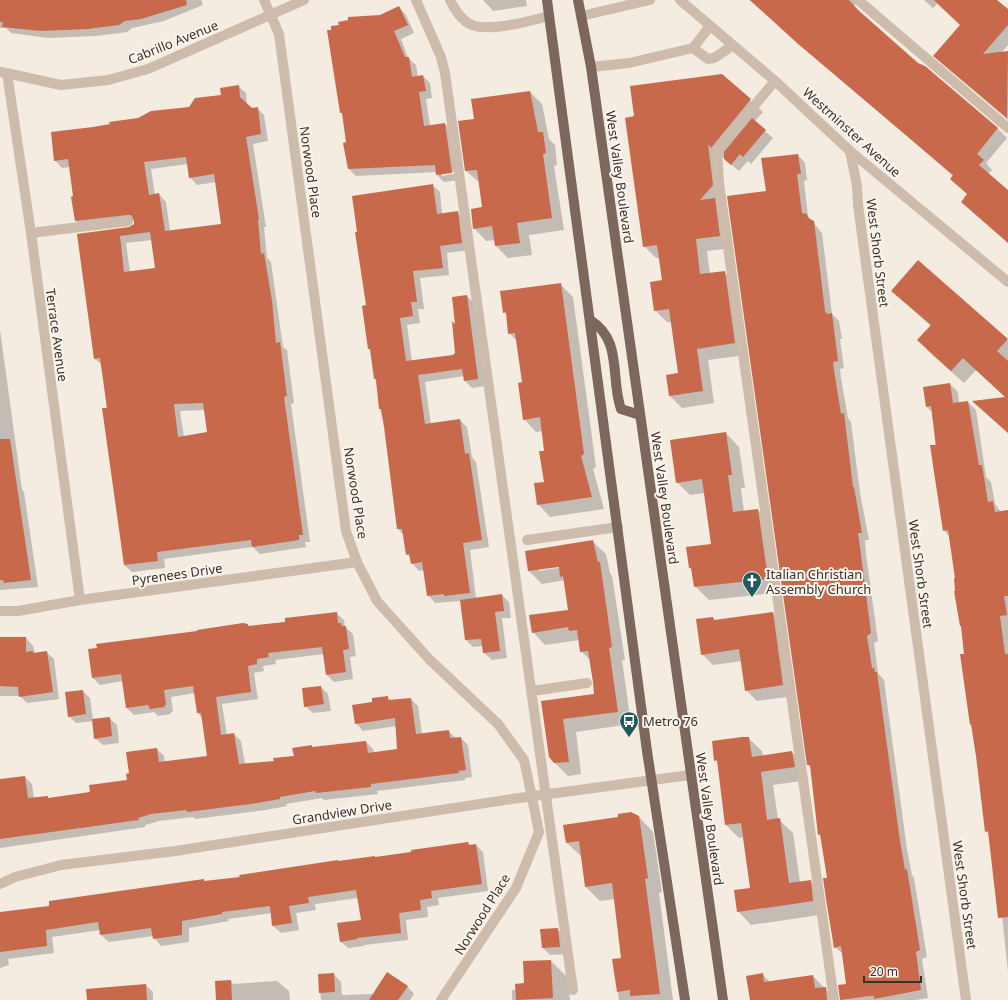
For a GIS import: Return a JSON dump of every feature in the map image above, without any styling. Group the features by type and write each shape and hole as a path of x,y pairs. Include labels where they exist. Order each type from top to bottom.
{"main road":[{"path":"547,0 651,780 685,1000"},
{"name":"West Valley Boulevard","path":"578,0 591,67 723,1000"},
{"path":"590,320 598,324 606,334 612,349 621,409 640,415"}],"street":[{"name":"Norwood Place","path":"264,0 279,34 346,531 357,562 377,602 403,632 498,724 524,760 539,832 516,888 441,1000"},
{"name":"Cabrillo Avenue","path":"3,72 61,85 108,80 148,69 304,0"},
{"path":"416,0 441,57 445,73 573,990"},
{"path":"450,0 455,10 471,25 490,27 550,16"},
{"path":"581,16 650,0"},
{"name":"Westminster Avenue","path":"680,0 732,46 775,81 850,151 1008,282"},
{"path":"858,0 1008,128"},
{"path":"591,67 629,63 693,48 710,26"},
{"path":"693,48 708,59 714,58 732,46"},
{"name":"Terrace Avenue","path":"3,72 31,233 80,600"},
{"path":"775,81 717,150 719,182 834,1000"},
{"name":"West Shorb Street","path":"850,151 857,186 858,205 966,1000"},
{"path":"31,233 128,221"},
{"path":"527,540 618,527"},
{"name":"Pyrenees Drive","path":"0,611 18,611 80,600 357,562"},
{"path":"532,690 587,683"},
{"name":"Grandview Drive","path":"0,884 15,877 61,865 175,851 512,799 690,775"}],"building":[{"path":"0,0 186,0 187,5 141,19 125,21 119,25 88,29 41,31 2,27 3,22 0,22"},
{"path":"750,0 849,0 858,10 918,63 925,66 998,128 977,154 984,160 979,165 1008,190 1008,243 961,202 967,194 950,179 953,175 797,43"},
{"path":"934,0 997,0 1008,9 1008,25 983,54 1008,51 1007,118 933,56 960,25"},
{"path":"399,6 408,25 394,31 405,57 409,57 412,77 423,75 426,91 419,92 424,126 445,123 452,173 436,175 435,165 348,169 343,143 346,142 342,113 340,113 327,30 331,30 331,26 339,25 338,22 348,20 348,17 380,15"},
{"path":"722,74 751,99 711,148 708,144 713,185 700,200 715,198 720,236 696,239 700,274 725,271 735,343 697,349 703,391 669,396 666,375 678,373 669,309 654,311 650,282 662,280 657,245 643,247 625,118 634,116 630,86"},
{"path":"239,85 240,97 252,108 258,107 261,134 246,137 259,219 261,254 264,253 272,301 276,343 280,342 287,396 284,397 303,535 299,535 299,540 252,547 251,540 157,552 158,561 124,565 102,408 107,408 100,358 94,359 77,234 129,227 134,224 134,220 131,215 127,215 75,221 71,197 73,196 68,159 54,161 51,132 110,124 109,122 138,118 151,111 189,107 195,98 221,95 220,88","holes":["186,157 189,178 214,174 221,224 165,231 159,193 149,195 144,162","150,232 155,268 124,272 120,236","203,403 207,432 178,437 174,404"]},
{"path":"530,91 538,132 543,132 546,153 543,154 552,218 517,223 520,243 495,246 492,226 473,229 471,209 482,207 477,170 465,171 458,121 474,119 471,99"},
{"path":"752,118 766,130 743,157 740,154 731,165 724,159 724,152"},
{"path":"798,154 801,174 797,174 802,213 807,214 808,218 814,221 825,311 827,314 832,313 838,361 833,362 834,370 841,414 844,413 853,487 862,533 858,533 871,633 867,636 872,668 874,668 875,672 877,672 900,841 905,870 907,869 920,950 916,952 921,990 874,999 874,996 869,996 840,1000 838,985 846,984 841,946 834,948 826,899 823,878 827,878 820,834 818,835 810,765 807,765 727,196 766,191 761,158"},
{"path":"433,184 437,214 458,211 462,243 440,246 443,268 413,271 417,302 411,302 413,316 400,318 406,361 453,355 455,353 452,321 455,324 452,297 467,295 478,379 464,381 462,369 418,375 425,424 460,419 465,454 469,453 482,540 463,543 470,593 444,596 444,594 427,596 422,562 411,564 409,554 406,555 402,529 397,529 384,427 381,409 379,409 376,379 374,379 370,349 368,349 362,306 366,305 355,232 357,232 352,196"},
{"path":"918,260 1008,339 997,351 1008,361 1008,433 972,401 1005,397 963,358 951,371 917,340 931,325 891,291"},
{"path":"561,283 584,454 581,456 592,497 537,505 534,483 544,482 539,451 544,451 540,417 523,420 518,383 522,382 515,333 508,334 506,312 503,313 500,291"},
{"path":"950,383 953,403 968,401 979,465 982,465 988,502 993,501 995,512 1008,510 1008,596 1004,596 1007,615 1000,616 1005,654 1008,654 1008,917 998,918 988,831 985,832 976,756 960,654 964,654 961,626 954,591 955,578 948,530 943,531 930,445 936,445 931,406 926,407 923,387"},
{"path":"726,432 732,475 728,475 733,512 758,509 768,579 694,587 686,547 711,544 702,479 676,483 670,440"},
{"path":"0,439 10,439 31,580 4,583 3,580 0,580"},
{"path":"593,540 598,562 600,562 612,647 609,648 618,712 563,719 569,762 554,763 549,757 541,701 594,694 593,682 588,651 580,652 577,630 569,631 568,627 532,633 529,615 568,610 563,576 560,577 559,567 528,571 525,551"},
{"path":"502,594 504,611 495,612 500,651 483,653 481,639 465,640 460,600"},
{"path":"337,612 338,623 341,623 342,626 346,626 349,649 343,650 346,672 326,675 322,647 268,653 269,657 257,659 257,664 248,666 251,692 216,697 221,735 234,733 239,764 274,761 273,758 294,756 292,748 312,745 312,747 366,741 368,753 397,749 395,718 355,724 352,705 372,702 372,698 388,696 388,700 411,698 416,734 449,730 450,738 461,737 466,770 458,771 459,773 371,784 371,787 316,793 315,791 280,797 280,799 257,803 187,812 186,810 151,814 138,818 139,820 0,839 0,779 25,776 28,798 48,796 48,798 90,792 89,785 127,780 126,774 129,773 126,752 157,748 159,762 207,756 201,713 197,713 193,686 164,690 165,707 150,709 148,705 126,708 121,674 92,678 88,649 97,648 96,644 197,631 243,623 248,624 248,626 285,622 285,618"},
{"path":"773,612 783,685 745,691 739,649 701,655 696,619 713,617 714,620"},
{"path":"0,637 26,637 26,652 33,651 33,653 47,651 53,692 19,697 18,687 0,686"},
{"path":"321,686 324,704 304,707 302,688"},
{"path":"83,690 86,714 68,717 65,692"},
{"path":"110,717 112,736 94,739 92,719"},
{"path":"749,737 752,757 792,751 795,767 761,772 767,820 780,818 789,883 811,880 813,901 737,912 734,890 750,888 741,823 725,825 717,760 714,761 712,741"},
{"path":"631,812 639,816 648,878 645,879 660,994 630,996 630,990 617,992 612,959 621,958 612,883 585,887 579,841 566,843 563,825 618,817 618,814"},
{"path":"468,842 469,845 476,844 482,884 431,891 432,898 420,900 421,910 399,913 401,933 357,938 340,942 337,923 361,920 356,890 308,897 309,903 289,906 292,923 272,926 270,906 222,912 222,914 182,921 182,935 153,939 151,928 100,935 98,922 46,930 47,946 0,952 0,912 49,906 49,901 204,879 204,881 240,877 239,875 338,860 411,852 411,850"},
{"path":"558,928 560,947 542,948 540,929"},
{"path":"551,960 553,998 516,1000 515,984 524,983 523,961"},
{"path":"387,972 408,986 398,1000 369,1000"},
{"path":"334,973 335,992 319,993 318,974"},
{"path":"763,973 764,982 813,975 815,988 826,987 827,1000 750,1000 746,976"},
{"path":"231,980 232,1000 216,1000 215,981"},
{"path":"146,984 147,1000 87,1000 86,989"}],"place":[{"name":"Italian Christian Assembly Church","path":"752,598"},
{"name":"Metro 76","path":"629,738"}]}
